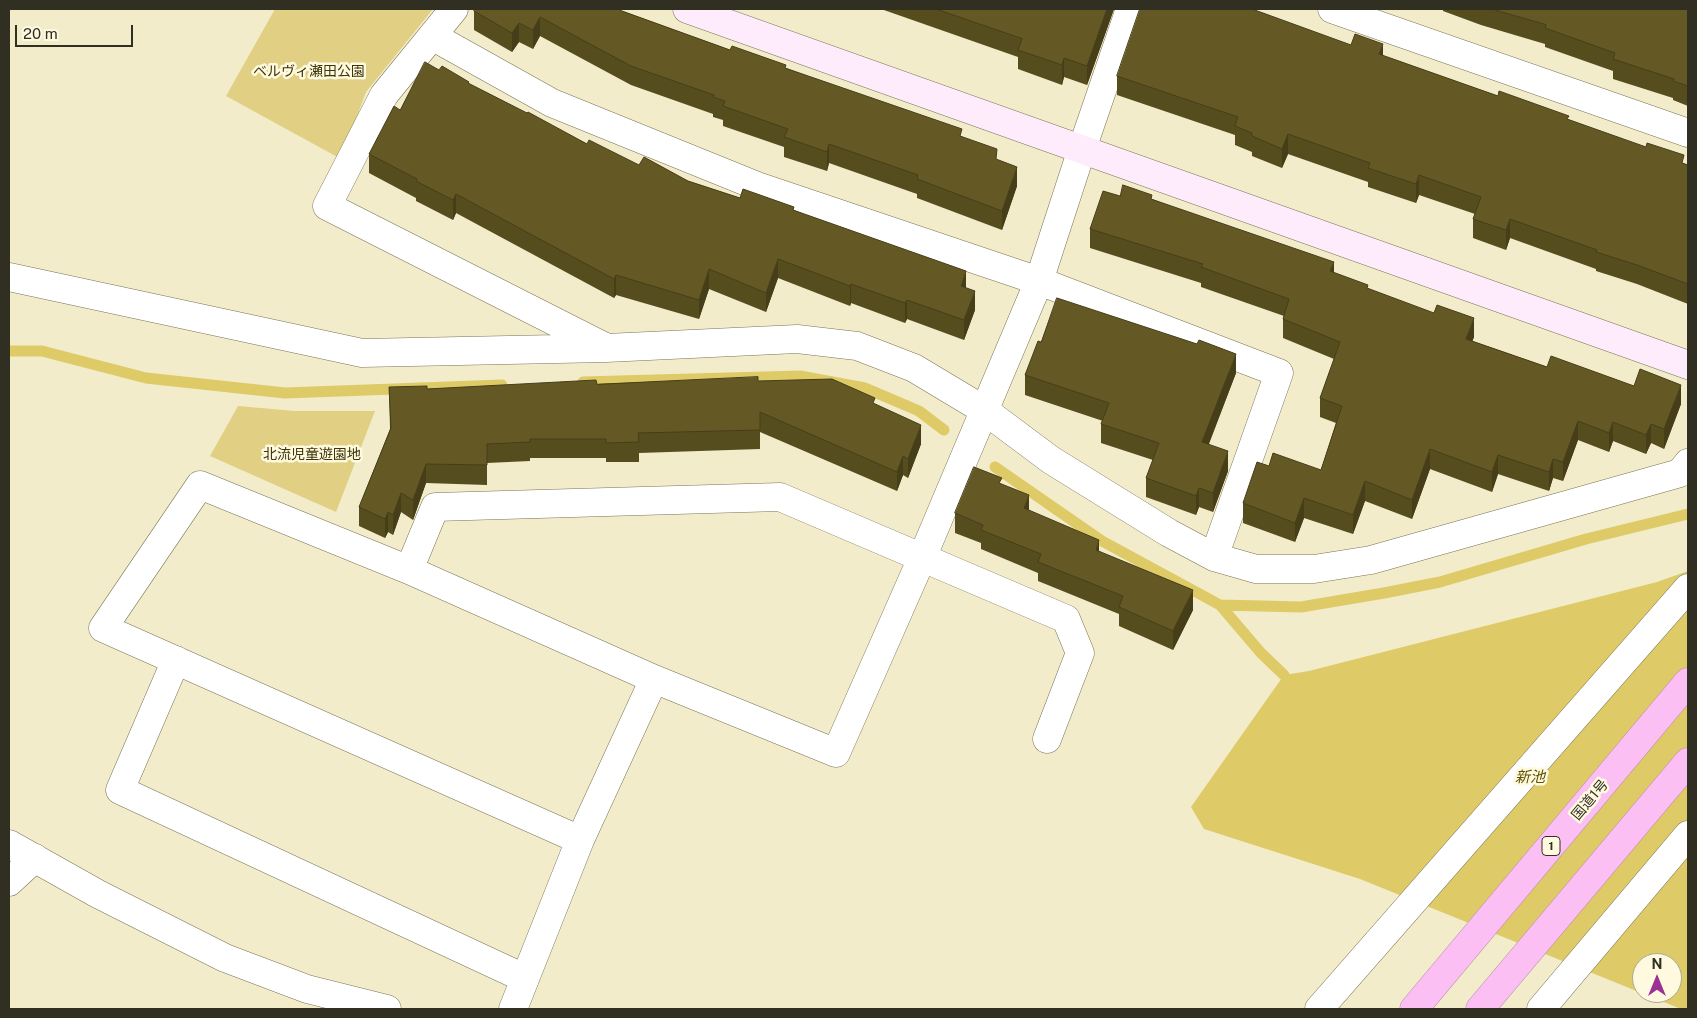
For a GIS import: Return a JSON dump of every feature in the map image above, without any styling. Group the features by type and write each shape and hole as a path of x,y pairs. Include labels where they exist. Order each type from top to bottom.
{"highway":[{"name":"国道1号","path":"1414,1009 1688,682"},
{"path":"1480,1009 1688,762"}],"street":[{"path":"454,9 384,95 327,206 606,348"},
{"path":"687,9 1688,365"},
{"path":"580,840 103,628 200,484 409,570 654,679 836,753 922,558 1039,281 1130,9"},
{"path":"1332,9 1688,133"},
{"path":"432,36 552,103 757,186 1039,281 1279,373 1214,557"},
{"path":"9,277 362,353 606,348 797,339 857,346 914,368 984,410 1052,460 1168,534 1214,557 1256,569 1314,569 1371,560 1680,473 1688,463"},
{"path":"409,570 435,507 780,497 1066,619 1080,653 1047,739"},
{"path":"1319,1009 1688,588"},
{"path":"176,660 120,790 524,978"},
{"path":"513,1009 580,840 654,679"},
{"path":"1541,1009 1688,835"},
{"path":"9,844 98,894 225,958 307,989 387,1009"},
{"path":"9,882 35,858"}],"green space":[{"name":"ベルヴィ瀬田公園","path":"275,9 433,9 366,92 341,159 226,96"},
{"name":"北流児童遊園地","path":"238,406 295,411 375,411 336,512 210,456"}],"water":[{"name":"新池","path":"1688,571 1688,1009 1681,1009 1666,1003 1682,1003 1682,953 1632,953 1632,989 1360,879 1204,829 1191,807 1284,675 1309,671 1657,582"}],"building":[{"path":"475,9 618,9 730,50 732,46 786,65 785,68 962,129 960,136 997,149 996,159 1017,167 1002,211 917,179 918,175 829,144 827,152 784,137 788,129 723,106 725,101 713,97 714,95 631,66 540,17 533,30 519,23 512,33 474,11"},
{"path":"936,9 1107,9 1087,66 1064,58 1062,65 1018,50 1022,39"},
{"path":"1140,9 1252,9 1351,45 1355,34 1383,44 1379,54 1498,96 1499,91 1569,116 1567,119 1646,147 1647,143 1684,155 1682,163 1688,165 1688,284 1510,219 1506,230 1473,219 1481,197 1419,175 1416,184 1368,168 1370,163 1288,134 1282,149 1252,136 1252,133 1235,126 1238,117 1117,76"},
{"path":"1492,9 1688,9 1688,86 1673,81 1674,79 1613,59 1615,53 1545,28 1546,25"},
{"path":"425,62 439,70 442,66 468,83 528,112 587,144 589,140 639,165 644,157 688,181 740,198 743,189 794,207 793,210 966,271 961,286 975,291 964,320 907,300 905,303 851,284 850,286 778,259 766,293 709,269 699,300 616,275 614,279 456,194 453,200 369,154 394,106 400,110"},
{"path":"1123,185 1152,195 1151,199 1334,262 1330,271 1368,285 1367,288 1434,313 1437,305 1474,318 1466,339 1547,367 1551,356 1634,386 1640,369 1681,385 1664,429 1651,424 1646,435 1613,422 1609,433 1578,421 1563,462 1553,459 1549,472 1498,455 1492,472 1430,449 1412,500 1365,481 1353,515 1304,498 1295,523 1243,503 1257,462 1269,466 1273,453 1321,470 1342,406 1320,398 1340,342 1283,319 1289,299 1201,267 1203,264 1090,229 1103,191 1120,196"},
{"path":"1057,298 1197,344 1199,340 1236,354 1202,442 1228,451 1213,493 1199,488 1196,496 1146,478 1159,443 1101,424 1109,403 1025,375 1038,341 1041,342"},
{"path":"758,377 758,381 832,379 875,398 873,403 921,425 908,459 903,456 897,472 760,412 760,430 638,433 639,442 606,443 606,439 530,439 530,442 487,444 487,465 426,464 413,500 401,493 393,515 388,512 385,519 359,507 391,428 389,387 427,386 427,389 596,380 597,384"},
{"path":"974,467 1002,478 999,483 1029,495 1024,508 1099,540 1096,550 1193,590 1173,631 1119,607 1123,596 1038,562 1041,554 981,530 983,525 955,513"}],"waterway":[{"path":"9,351 42,351 146,378 285,393 502,385"},
{"path":"583,382 800,376 865,388 919,411 944,430"},
{"path":"995,467 1102,541 1220,605 1261,653 1284,675"},
{"path":"1220,605 1301,607 1384,593 1440,582 1586,539 1688,514"}]}
